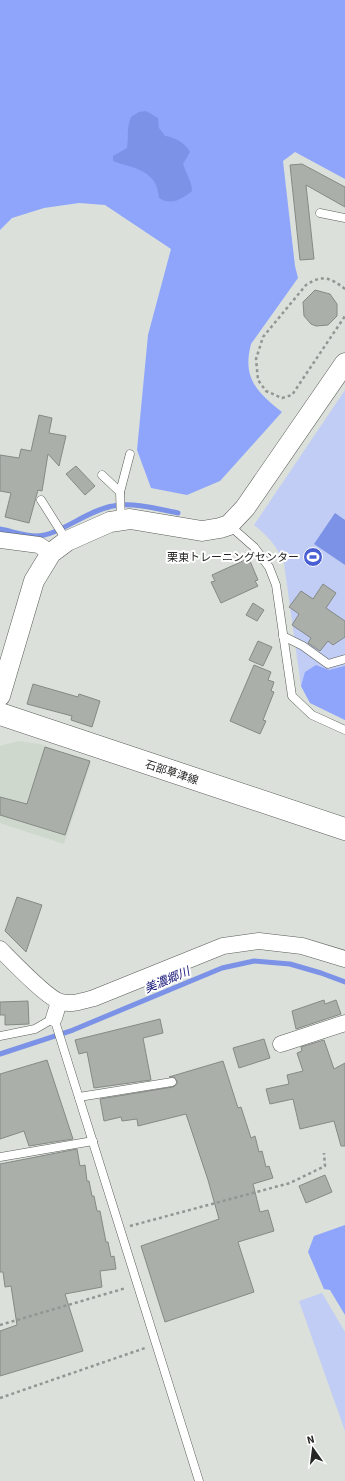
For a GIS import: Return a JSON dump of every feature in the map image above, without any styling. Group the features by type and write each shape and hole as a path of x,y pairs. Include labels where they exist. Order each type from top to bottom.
{"main road":[{"name":"石部草津線","path":"0,714 345,829"}],"street":[{"path":"0,540 39,545 110,522 121,510 130,519 202,531 229,525 245,508 345,363"},
{"path":"0,696 34,581 59,538"},
{"path":"0,949 47,993 59,1002 75,1003 94,998 223,946 266,942 302,946 345,959"},
{"path":"55,1021 59,1002"},
{"path":"280,1044 345,1023"}],"lane":[{"path":"320,213 345,218"},
{"path":"121,510 120,492 130,454"},
{"path":"102,475 120,492"},
{"path":"41,500 59,538"},
{"path":"229,525 254,547 269,567 276,585 292,696 312,715 345,730"},
{"path":"283,636 303,646 328,664 345,659"},
{"path":"0,1036 35,1029 55,1021 199,1481"},
{"path":"79,1097 172,1082"},
{"path":"0,1157 93,1141"}],"path":[{"path":"345,289 336,282 327,279 316,279 306,285 262,337 256,359 256,370 258,380 266,391 282,398 292,395 345,316"},
{"path":"120,1229 290,1182 325,1166 324,1153"},
{"path":"0,1325 138,1284"},
{"path":"0,1398 157,1344"}],"shaded area":[{"path":"0,0 345,0 345,179 295,152 283,161 295,266 298,278 251,344 249,356 250,375 254,383 265,398 282,412 220,481 187,495 151,488 137,450 148,335 171,249 105,205 79,203 44,208 12,218 0,230"},
{"path":"146,111 158,118 159,128 165,136 179,141 190,152 183,164 190,181 192,191 184,197 172,201 159,198 154,181 149,176 136,169 113,161 113,156 127,148 128,129 131,117 139,112"},
{"name":"栗東トレーニングセンター","path":"345,390 345,720 310,703 301,686 284,563 272,542 254,525"},
{"path":"335,513 345,520 345,565 314,544"},
{"path":"316,665 329,670 345,666 345,720 310,703 301,686 305,672"},
{"path":"18,741 40,744 91,763 64,844 0,823 0,746"},
{"path":"345,1225 345,1315 330,1290 324,1289 308,1252 314,1236"},
{"path":"322,1293 345,1332 345,1431 299,1301"}],"building":[{"path":"302,164 345,187 345,207 306,185 314,259 300,260 290,165"},
{"path":"315,290 330,294 337,304 337,316 328,325 316,326 311,324 304,316 303,302"},
{"path":"39,415 52,418 49,433 66,436 59,466 48,454 42,491 38,490 29,523 5,517 11,493 0,491 0,455 19,458 21,449 31,451"},
{"path":"76,466 95,486 85,495 66,474"},
{"path":"245,560 246,562 250,561 258,580 255,581 258,586 221,603 211,582 215,581 212,575"},
{"path":"323,584 336,593 326,608 345,621 345,637 333,645 328,641 320,651 308,643 311,638 292,625 299,614 289,607 301,591 313,599"},
{"path":"253,603 264,610 257,621 246,615"},
{"path":"258,641 272,647 263,666 249,660"},
{"path":"254,665 271,672 268,680 274,682 271,691 274,692 263,720 266,721 260,734 230,721"},
{"path":"33,684 78,697 79,694 100,701 92,727 71,720 72,716 27,704"},
{"path":"45,747 90,761 65,835 0,815 0,797 27,804"},
{"path":"17,897 42,905 26,952 5,931"},
{"path":"324,1000 325,1004 336,1000 341,1014 296,1029 292,1011"},
{"path":"28,1001 29,1024 5,1025 5,1015 0,1015 0,1002"},
{"path":"160,1019 163,1033 143,1038 151,1080 94,1088 87,1052 79,1054 75,1040"},
{"path":"264,1039 270,1058 239,1068 233,1048"},
{"path":"324,1040 334,1069 345,1063 345,1146 341,1146 334,1121 300,1129 293,1099 270,1104 266,1089 289,1084 287,1075 303,1071 297,1053 302,1051 301,1047"},
{"path":"47,1060 73,1139 29,1146 24,1131 0,1139 0,1074"},
{"path":"223,1061 238,1108 241,1107 251,1138 255,1136 259,1152 262,1151 266,1167 269,1166 273,1178 253,1184 260,1212 268,1210 274,1231 238,1242 254,1292 165,1322 141,1246 219,1219 208,1180 186,1114 138,1126 137,1119 122,1121 121,1117 104,1121 100,1099 173,1087 177,1084 177,1081 174,1077 169,1077"},
{"path":"77,1149 80,1166 85,1165 87,1181 89,1181 92,1196 94,1196 97,1211 100,1211 106,1242 108,1242 111,1257 114,1256 116,1269 100,1271 102,1287 65,1294 83,1351 0,1376 0,1331 17,1325 11,1286 5,1287 3,1272 0,1272 0,1164"},
{"path":"325,1175 332,1192 306,1203 299,1186"}],"waterway":[{"path":"0,529 32,536 45,535 64,528 103,508 121,505 146,506 178,513"},
{"name":"美濃郷川","path":"0,1054 73,1030 222,968 254,961 290,964 345,982"}],"place":[{"name":"栗東トレーニングセンター","path":"313,557"}]}
